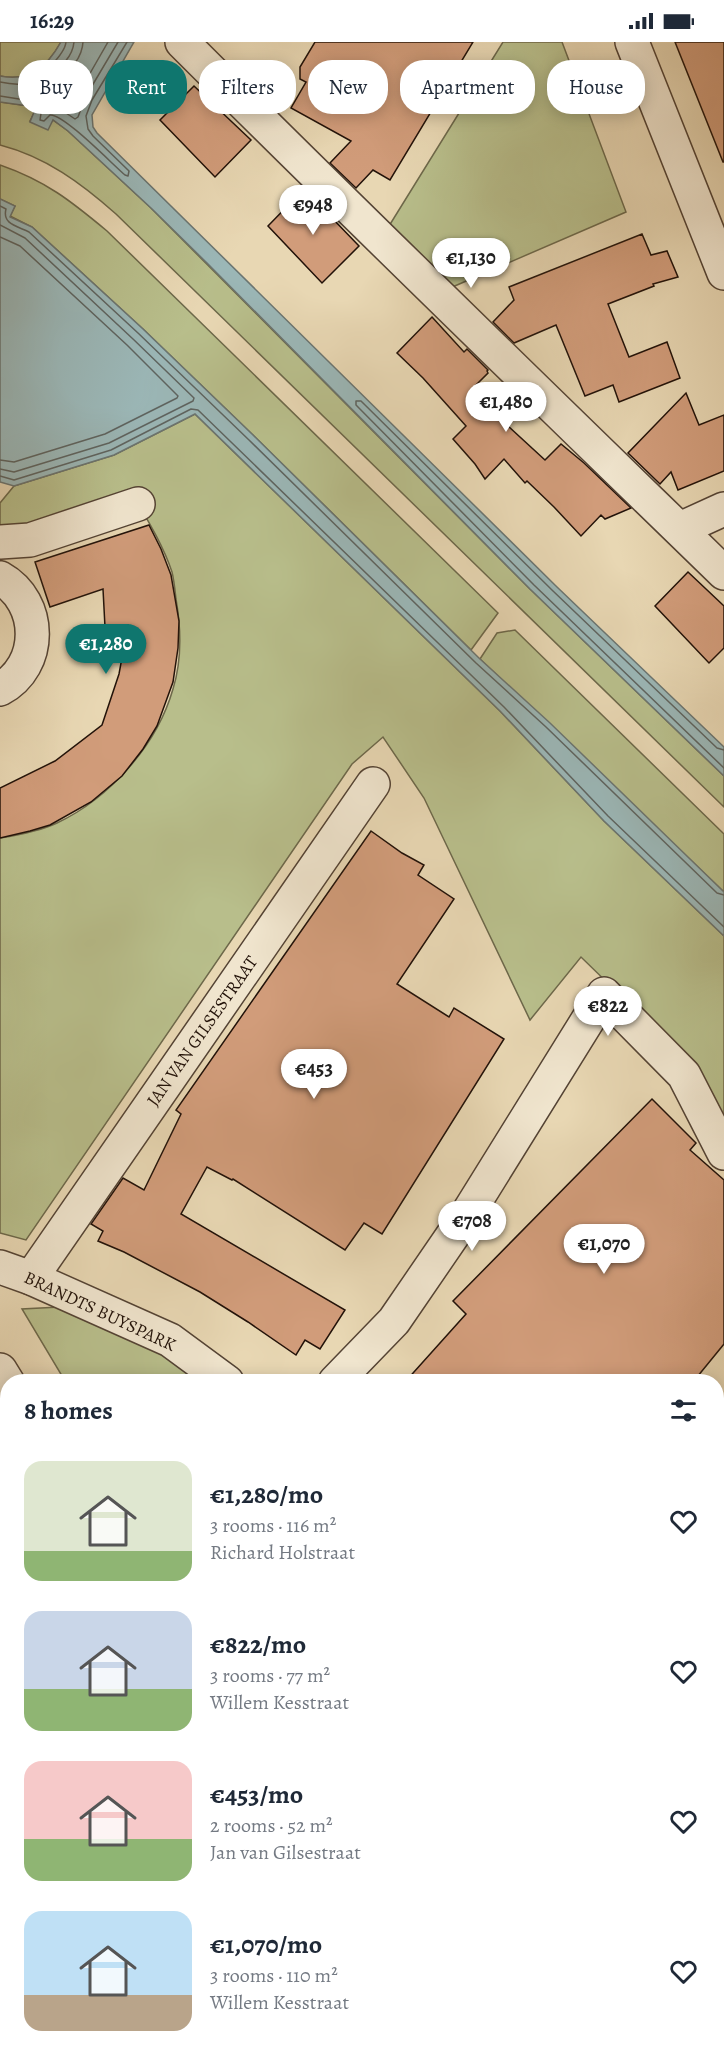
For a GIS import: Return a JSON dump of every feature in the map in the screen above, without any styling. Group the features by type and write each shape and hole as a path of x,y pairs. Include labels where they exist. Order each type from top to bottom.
{"street":[{"path":"182,42 374,233 444,298 724,573"},
{"path":"632,42 724,273"},
{"path":"0,542 30,540 138,504"},
{"path":"680,529 724,509"},
{"path":"0,578 9,583 24,600 32,620 33,644 26,664 10,683 0,688"},
{"name":"JAN VAN GILSESTRAAT","path":"31,1278 373,784"},
{"path":"343,1374 394,1321 468,1213 604,994 684,1075 724,1153"},
{"name":"BRANDTS BUYSPARK","path":"0,1267 31,1278 170,1340 216,1374"}],"green space":[{"path":"0,42 61,42 49,60 18,60 18,77 0,76"},
{"path":"503,42 562,42 569,60 547,60 547,114 589,114 626,212 450,288 389,226 458,114 535,114 535,60 492,60"},
{"path":"0,102 18,104 18,114 34,114 30,121 53,120 68,131 151,208 530,589 724,776 724,807 116,214 62,172 33,156 0,145"},
{"path":"0,165 45,185 82,210 107,231 498,613 471,650 143,329 32,227 10,216 15,206 0,199"},
{"path":"195,414 500,711 604,821 724,936 724,1135 687,1060 581,957 530,1020 424,798 383,737 352,764 26,1240 0,1233 0,838 57,823 95,799 129,768 156,730 166,710 176,678 180,644 172,572 159,542 133,495 52,522 2,526 0,525 0,503 14,486 114,455"},
{"path":"515,630 724,834 724,892 480,659 497,633"},
{"path":"60,1307 134,1340 192,1374 61,1374 22,1309"}],"water":[{"path":"61,42 134,42 124,60 105,60 105,92 93,113 93,60 49,60"},
{"path":"0,76 18,77 18,104 0,102"},
{"path":"33,114 93,114 93,127 97,133 557,587 724,747 724,776 530,589 151,208 68,131 53,120 48,130 30,122"},
{"path":"0,199 15,206 10,217 32,227 143,329 480,659 550,723 724,892 724,936 604,821 500,711 195,414 114,455 14,486 0,482"}],"building":[{"path":"315,42 473,42 462,60 400,60 400,114 430,114 390,180 373,170 356,188 330,163 351,141 296,111 296,99 306,82 300,79 300,67"},
{"path":"675,42 724,42 724,162 723,162"},
{"path":"194,86 199,91 199,114 224,114 251,140 215,177 160,120 166,114 187,114 187,93"},
{"path":"304,189 359,246 322,283 268,226"},
{"path":"642,234 651,255 667,251 678,277 653,284 654,286 608,304 629,357 667,342 680,378 619,402 613,385 585,396 556,325 514,343 493,322 514,300 509,287"},
{"path":"432,317 464,352 467,349 488,370 488,373 470,391 545,460 561,444 631,508 605,519 601,515 581,536 527,481 525,483 504,459 485,479 453,439 466,426 397,353"},
{"path":"686,393 699,425 724,415 724,471 678,490 671,472 660,484 628,453"},
{"path":"149,525 171,575 179,621 173,682 157,726 122,776 91,802 50,825 0,838 0,788 55,761 102,725 119,674 128,625 105,627 103,589 50,607 35,562"},
{"path":"688,572 724,606 724,648 709,663 655,606"},
{"path":"371,831 424,865 418,875 454,899 397,984 449,1017 454,1008 504,1039 382,1234 364,1223 345,1250 233,1179 207,1167 181,1214 345,1310 320,1349 305,1340 296,1355 200,1292 98,1241 103,1231 91,1224 123,1178 144,1190 181,1114 176,1110"},
{"path":"652,1099 696,1143 690,1150 724,1180 724,1344 700,1374 412,1374 466,1314 453,1301"}]}
